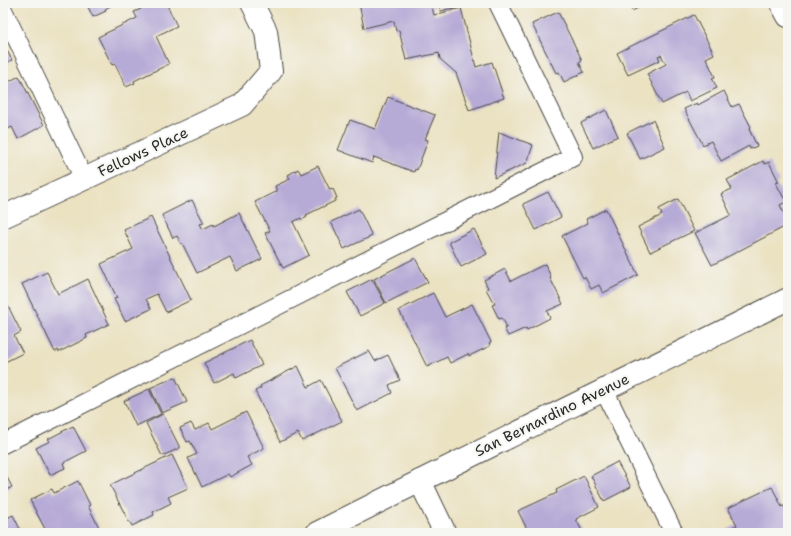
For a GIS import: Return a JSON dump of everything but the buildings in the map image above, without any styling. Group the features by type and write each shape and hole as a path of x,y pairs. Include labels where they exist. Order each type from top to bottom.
{"main road":[{"name":"Fellows Place","path":"3,217 242,105 270,71 266,31 252,3"},
{"path":"781,3 788,16"},
{"name":"San Bernardino Avenue","path":"317,533 788,299"},
{"path":"420,481 445,533"}],"lane":[{"path":"3,444 574,157 498,3"},
{"path":"3,10 84,179"},
{"path":"604,390 674,533"}]}
